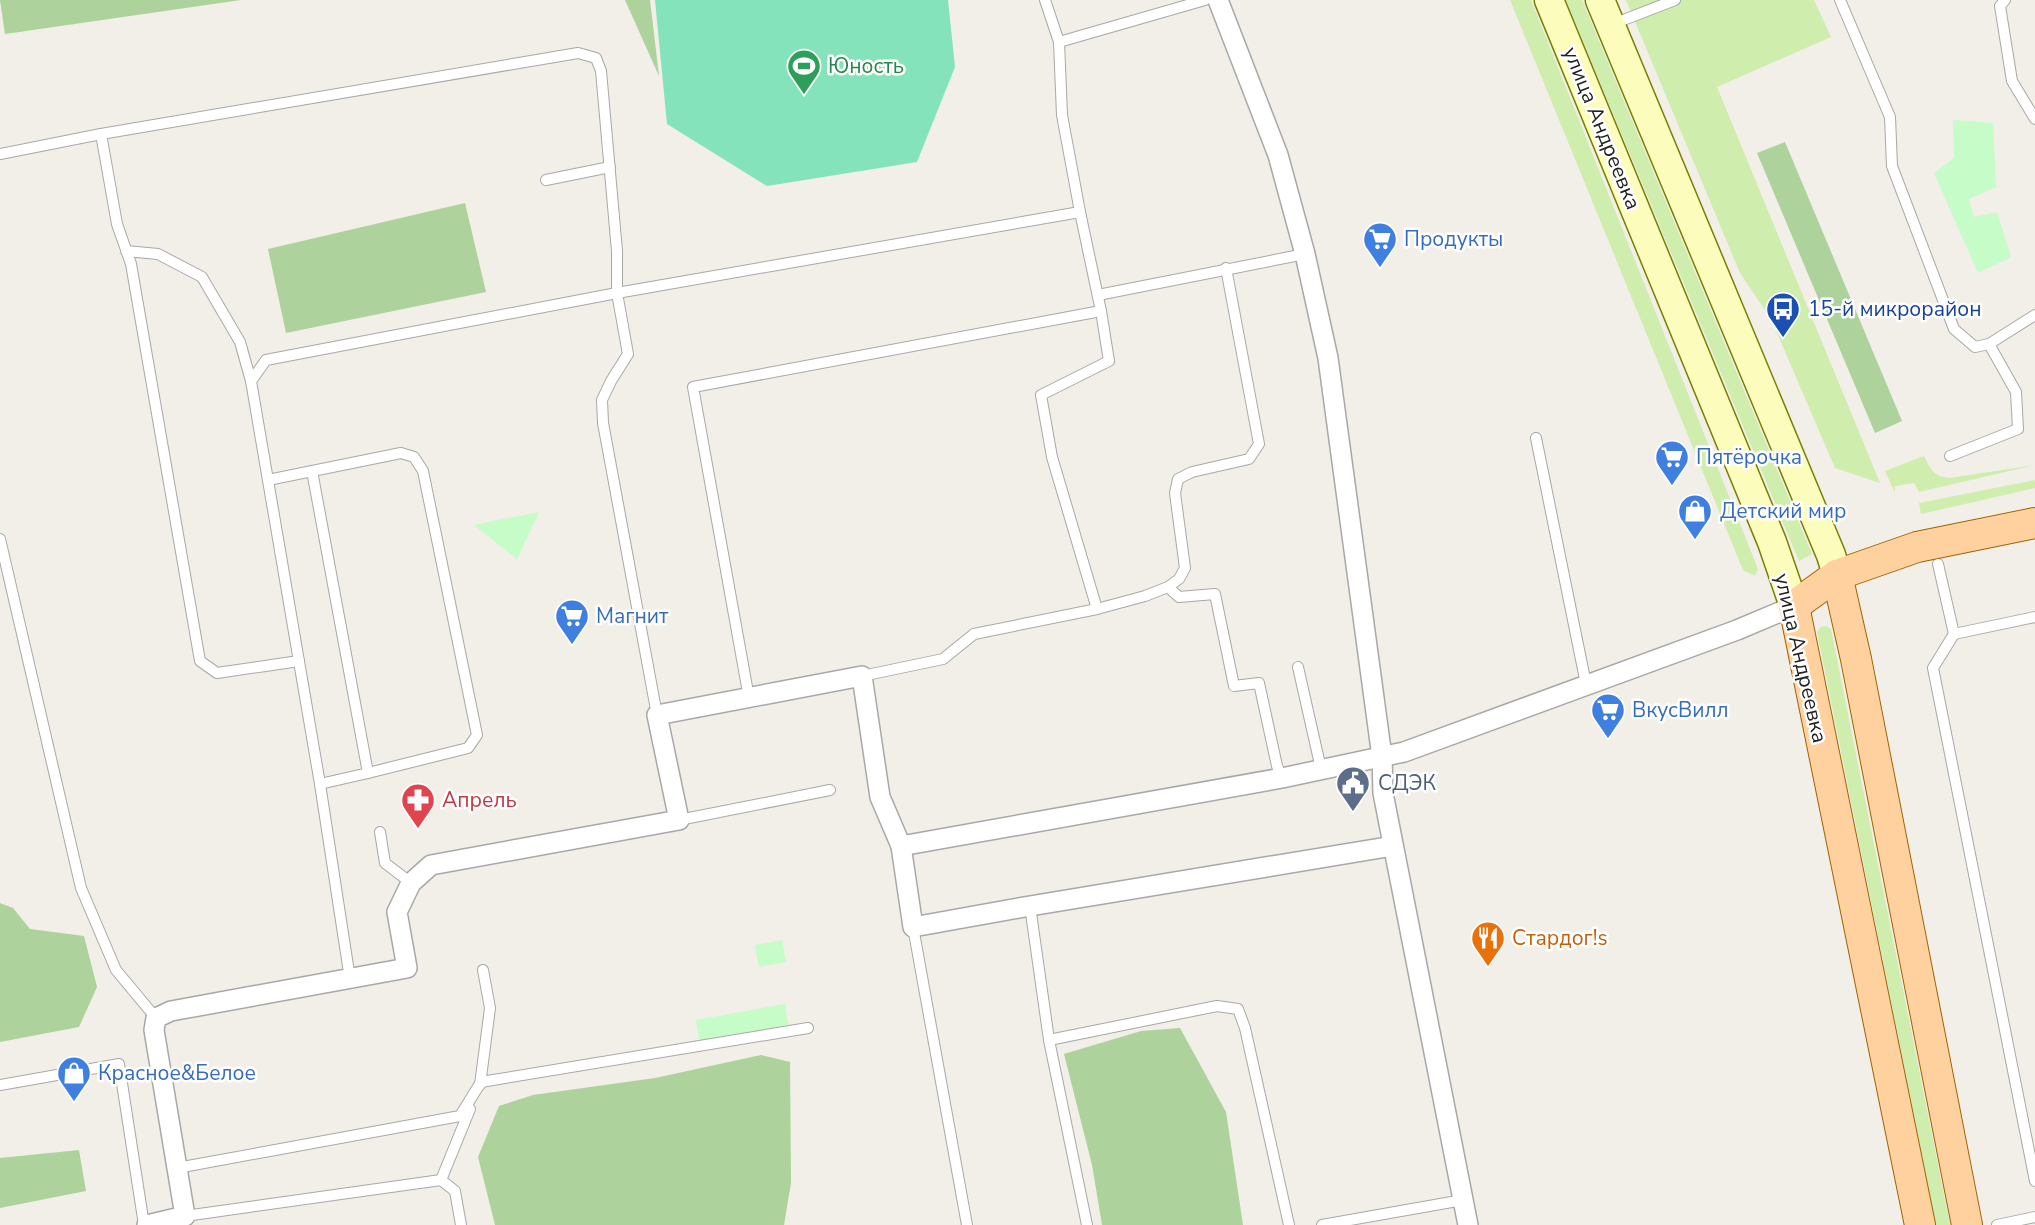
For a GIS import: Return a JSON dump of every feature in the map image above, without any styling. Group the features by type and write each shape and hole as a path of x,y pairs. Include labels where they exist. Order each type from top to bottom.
{"main road":[{"name":"улица Андреевка","path":"1549,0 1772,541 1794,606 1920,1225"},
{"path":"1605,13 1831,555 1839,582 1967,1225"},
{"path":"1794,606 1839,582 1917,547 2035,523"},
{"path":"1839,582 2035,544"}],"street":[{"path":"1218,0 1278,155 1305,254 1328,358 1382,757 1383,793 1468,1225"},
{"path":"901,846 1282,778 1404,752 1737,630 1794,606"},
{"path":"145,1225 185,1216 154,1030 156,1018 171,1012 407,968 397,912 411,883 431,865 679,820 657,715 862,676 880,797 901,846 913,927 1393,846"}],"lane":[{"path":"1045,0 1059,42 1062,115 1109,361 1041,395 1052,457 1097,609"},
{"path":"1059,42 1205,0"},
{"path":"1605,13 1675,0"},
{"path":"1840,0 1890,117 1892,166 1954,329 1975,347 1989,344 2035,315"},
{"path":"2005,0 2000,6 2012,81 2035,119"},
{"path":"0,153 578,53 596,58 601,71 618,251 617,293 628,354 601,400 603,423 657,715"},
{"path":"102,134 117,224 131,264 200,661 217,673 299,662"},
{"path":"546,180 610,167"},
{"path":"251,381 266,360 617,293 1080,212"},
{"path":"126,251 158,254 202,277 240,342 251,381 351,979"},
{"path":"1098,295 1305,254"},
{"path":"862,676 943,659 974,634 1097,609 1145,596 1179,579 1185,568 1175,493 1178,479 1192,472 1249,459 1259,444 1226,268"},
{"path":"750,698 693,387 1101,310"},
{"path":"1950,456 2018,429 2016,392 1989,344"},
{"path":"1536,438 1587,684"},
{"path":"268,480 401,453 414,457 423,471 477,735 468,748 320,784"},
{"path":"312,471 368,773"},
{"path":"0,539 80,888 116,970 156,1018"},
{"path":"1938,564 1954,634 1933,668 2035,1181"},
{"path":"1168,586 1179,597 1215,594 1234,686 1259,683 1282,778"},
{"path":"1954,634 2035,617"},
{"path":"1298,667 1321,769"},
{"path":"679,820 830,790"},
{"path":"380,832 385,863 411,883"},
{"path":"1030,906 1049,1040 1087,1225"},
{"path":"913,927 968,1225"},
{"path":"442,1180 481,1082 490,1007 483,970"},
{"path":"1049,1040 1217,1006 1238,1009 1245,1028 1289,1225"},
{"path":"177,1168 460,1116 481,1082 808,1028"},
{"path":"0,1085 119,1064 145,1225"},
{"path":"185,1216 442,1180 455,1191 461,1225"},
{"path":"1322,1225 1463,1200"},
{"path":"1997,1225 2035,1217"}],"green space":[{"path":"0,0 241,0 5,34"},
{"path":"625,0 650,0 659,76"},
{"name":"Юность","path":"655,0 948,0 955,67 917,162 767,186 667,124"},
{"path":"1510,0 1531,0 1758,569 1755,576 1743,570"},
{"path":"1566,0 1582,0 1812,554 1799,561"},
{"path":"1626,0 1814,0 1831,37 1717,87 1880,483 1835,468 1771,319 1740,273"},
{"path":"1953,120 1993,123 1996,187 1969,199 1974,217 1997,212 2011,257 1978,273 1934,173 1954,158"},
{"path":"1785,142 1902,421 1875,433 1757,153"},
{"path":"465,203 486,292 286,333 268,249"},
{"path":"1924,456 1933,472 1949,478 2035,465 1919,492 1914,483 1895,486 1895,493 1885,471"},
{"path":"2035,480 2035,488 1921,514 1919,503"},
{"path":"539,512 517,559 474,525"},
{"path":"1826,626 1831,629 1950,1225 1936,1225 1817,632"},
{"path":"0,903 13,908 30,929 84,936 97,987 79,1027 0,1042"},
{"path":"782,940 786,962 759,967 755,945"},
{"path":"785,1004 789,1031 700,1045 696,1020"},
{"path":"1180,1028 1226,1112 1243,1225 1102,1225 1092,1165 1064,1054 1141,1031"},
{"path":"761,1055 790,1062 791,1183 784,1225 495,1225 478,1157 499,1106 533,1095 655,1078"},
{"path":"79,1150 86,1191 0,1208 0,1158"}],"place":[{"name":"Юность","path":"804,96"},
{"name":"Продукты","path":"1380,269"},
{"name":"15-й микрорайон","path":"1783,339"},
{"name":"Пятёрочка","path":"1672,487"},
{"name":"Детский мир","path":"1695,541"},
{"name":"Магнит","path":"572,646"},
{"name":"ВкусВилл","path":"1608,740"},
{"name":"СДЭК","path":"1353,813"},
{"name":"Апрель","path":"418,830"},
{"name":"Стардог!s","path":"1488,968"},
{"name":"Красное&Белое","path":"74,1103"}]}
